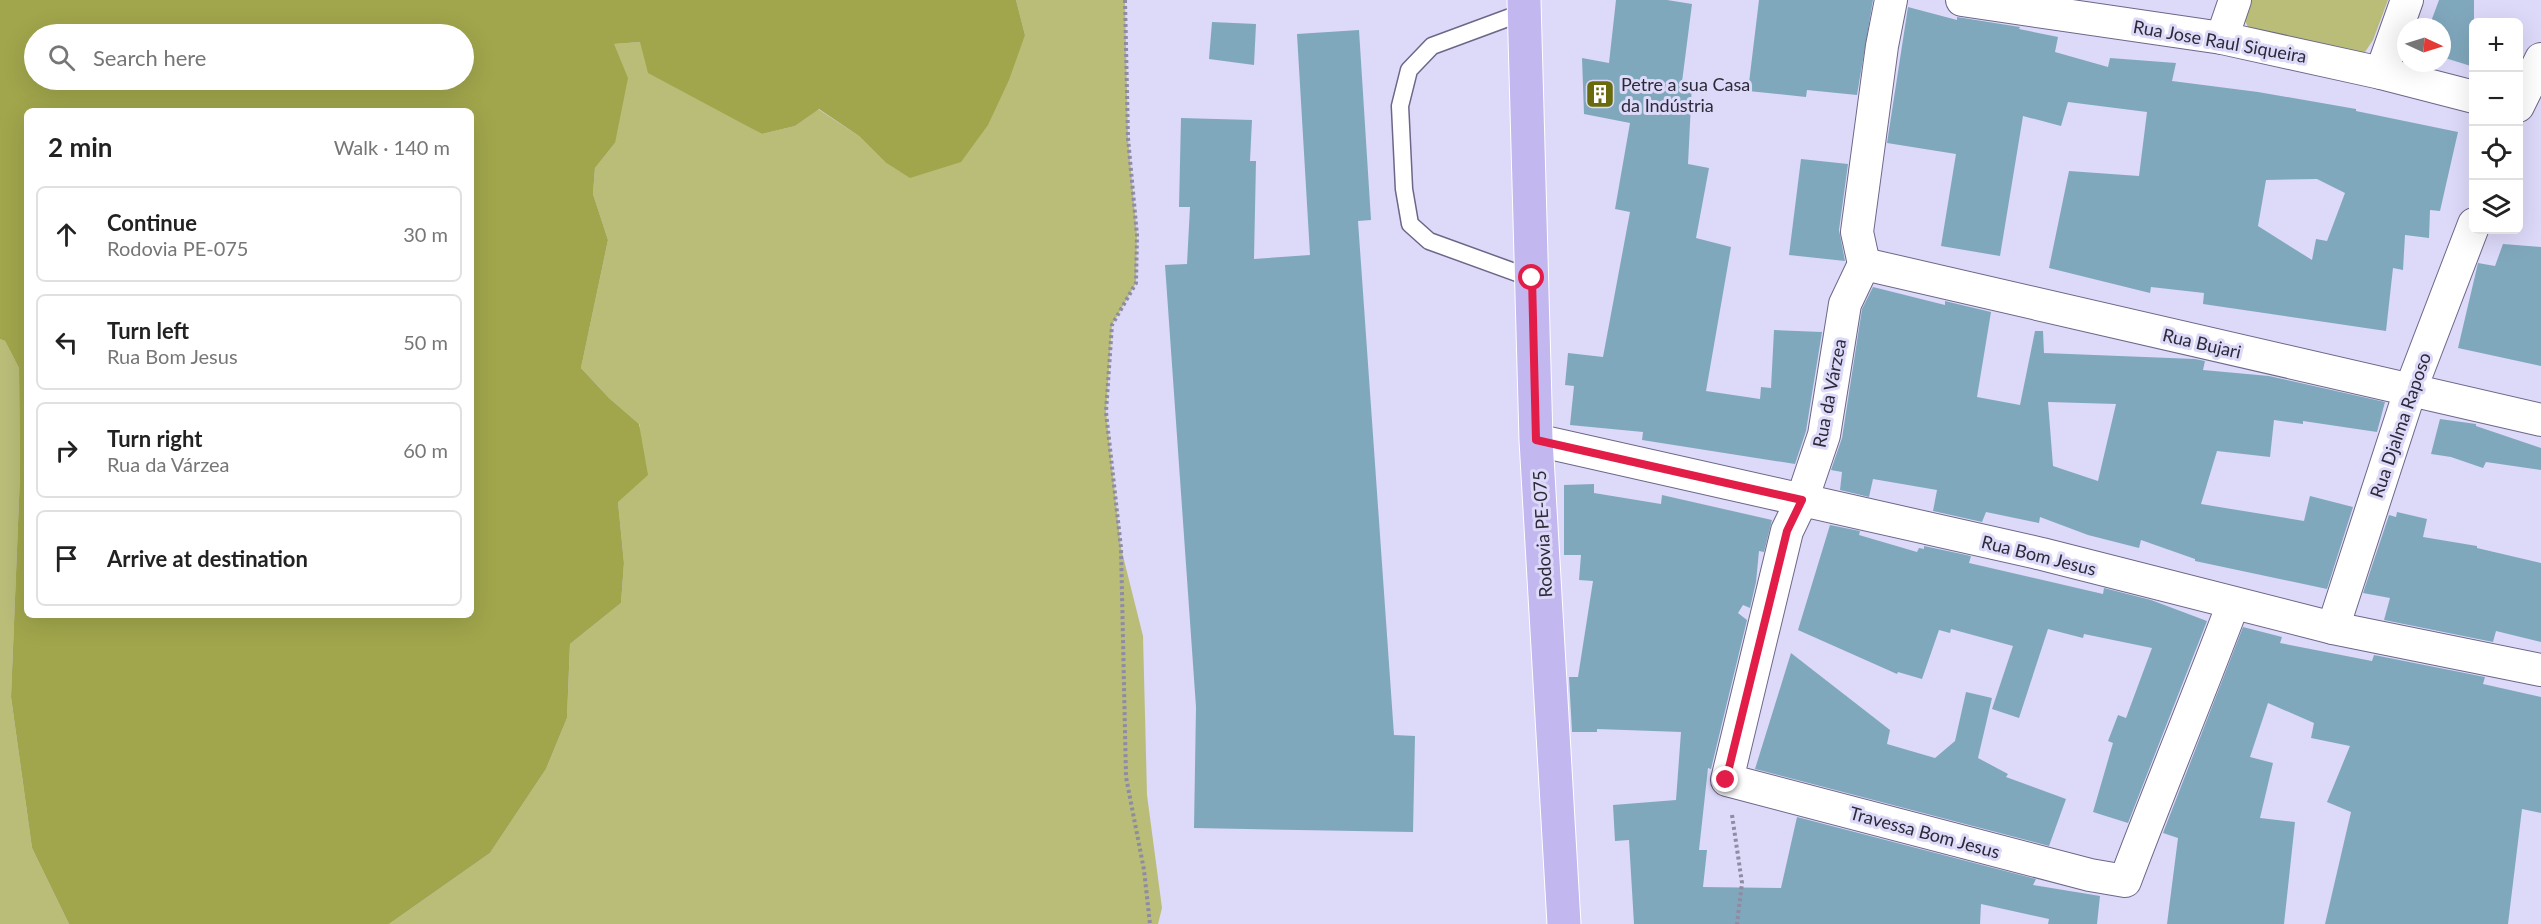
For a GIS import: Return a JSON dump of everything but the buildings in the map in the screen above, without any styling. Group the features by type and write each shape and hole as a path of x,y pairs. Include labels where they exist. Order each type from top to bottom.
{"main road":[{"name":"Rodovia PE-075","path":"1524,6 1536,440 1564,924"}],"street":[{"path":"1864,264 1857,232 1882,46 1891,0"},
{"name":"Rua Jose Raul Siqueira","path":"1962,0 2222,38 2381,73 2469,96"},
{"path":"2222,38 2235,0"},
{"path":"2381,73 2407,0"},
{"path":"2523,97 2541,58"},
{"path":"2523,109 2541,114"},
{"name":"Rua Djalma Raposo","path":"2332,628 2410,391 2470,234"},
{"name":"Rua Bujari","path":"1864,264 2541,420"},
{"name":"Rua da Várzea","path":"1726,780 1787,531 1802,500 1824,435 1845,304 1864,264"},
{"name":"Rua Bom Jesus","path":"1536,440 2042,555 2332,628 2541,670"},
{"name":"Travessa Bom Jesus","path":"1726,780 2090,875 2125,881 2147,818 2186,730 2234,604"}],"lane":[{"path":"1524,6 1432,46 1409,70 1400,106 1404,189 1410,224 1429,241 1532,278"}],"path":[{"path":"1125,0 1128,138 1137,235 1136,283 1112,326 1106,412 1121,548 1126,777 1144,870 1150,924"},
{"path":"1726,780 1742,883 1737,924"}],"green space":[{"path":"0,0 1016,0 1025,35 1009,80 988,125 961,162 910,178 885,162 859,136 819,109 795,126 762,134 648,73 640,42 614,44 628,78 615,143 595,168 593,194 608,240 581,368 609,398 639,424 648,475 618,502 624,563 621,603 570,644 567,718 546,769 490,853 389,924 69,924 32,848 11,697 20,475 19,368 5,341 0,339"},
{"path":"1016,0 1125,0 1128,138 1137,235 1136,283 1112,325 1106,412 1121,548 1143,636 1147,795 1162,908 1158,924 389,924 490,853 546,769 567,718 570,644 621,603 624,563 618,502 640,425 609,398 581,368 608,240 593,194 595,168 615,143 614,44 640,42 725,113 762,134 795,126 818,109 859,136 885,162 1025,35"},
{"path":"2248,0 2388,0 2373,40 2365,52 2353,56 2252,32 2244,17"},
{"path":"0,339 5,341 19,368 20,475 11,697 32,848 69,924 0,924"}],"place":[{"name":"Petre a sua Casa da Indústria","path":"1600,94"}],"route":[{"path":"1532,278 1536,440 1802,500 1787,531 1726,780"}]}
